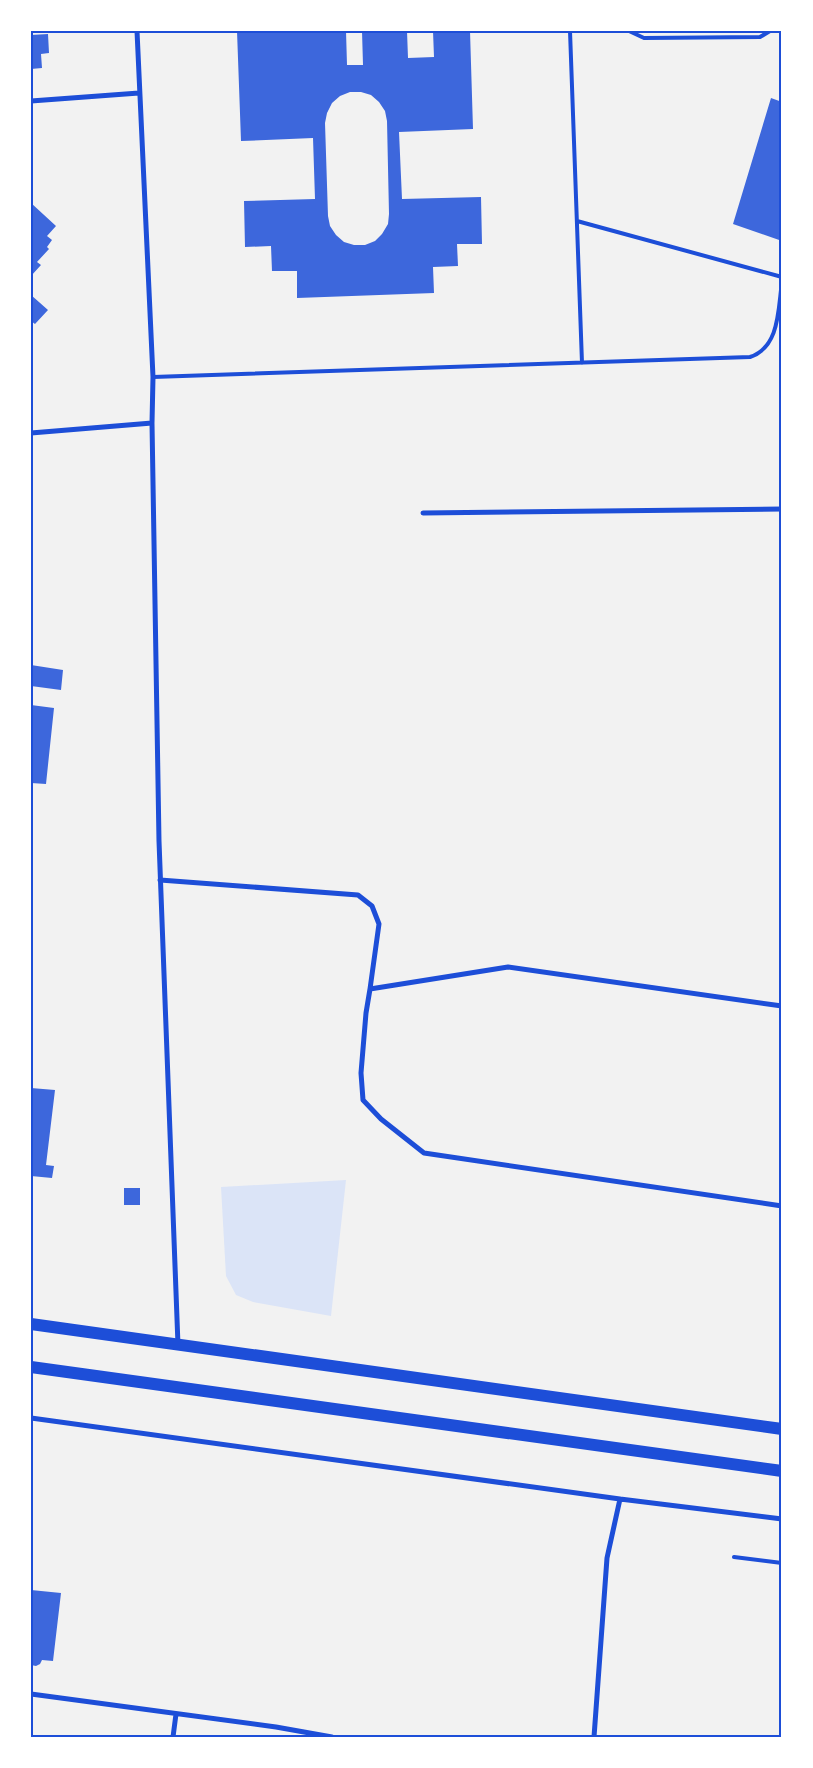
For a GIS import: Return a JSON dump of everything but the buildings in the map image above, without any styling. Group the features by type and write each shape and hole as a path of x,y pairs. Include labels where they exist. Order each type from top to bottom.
{"main road":[{"path":"31,1324 782,1429"},
{"path":"31,1367 782,1471"}],"street":[{"path":"137,31 153,377 152,423 160,880 178,1345"},
{"path":"31,101 139,93"},
{"path":"31,433 152,423"},
{"path":"423,512 782,509"},
{"path":"160,880 358,895 372,906 379,924 366,1013 362,1073 363,1100 380,1119 424,1153 782,1206"},
{"path":"370,989 508,967 782,1006"},
{"path":"31,1418 620,1499 782,1519"},
{"path":"594,1737 607,1558 620,1499"},
{"path":"31,1694 276,1727 332,1737"},
{"path":"173,1737 176,1714"}],"lane":[{"path":"570,31 582,363"},
{"path":"629,31 644,38 654,38 760,37 770,31"},
{"path":"577,221 782,277"},
{"path":"153,377 750,357 759,354 770,341 774,332 782,282"},
{"path":"734,1557 782,1563"}],"shaded area":[{"path":"346,1180 331,1316 253,1302 236,1295 226,1276 221,1187"}]}
